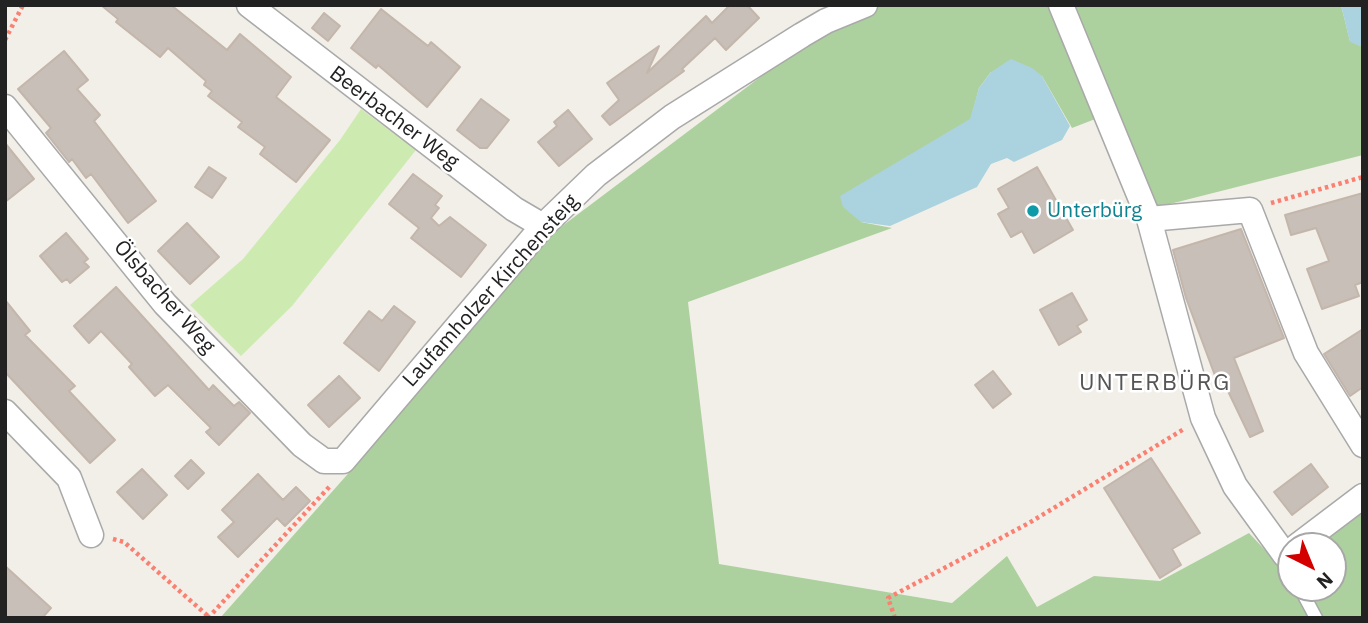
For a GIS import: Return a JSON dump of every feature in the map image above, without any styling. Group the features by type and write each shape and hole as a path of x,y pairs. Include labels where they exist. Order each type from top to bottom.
{"street":[{"name":"Beerbacher Weg","path":"249,5 481,184 543,226"},
{"name":"Laufamholzer Kirchensteig","path":"343,461 543,226 596,175 672,117 821,13 865,5"},
{"path":"1060,5 1149,219 1203,418 1235,486 1277,538"},
{"name":"Ölsbacher Weg","path":"5,107 166,304 302,445 324,461 343,461"},
{"path":"1149,219 1250,209 1306,353 1363,445"},
{"path":"5,411 69,478 91,535"},
{"path":"1319,532 1363,496"}],"lane":[{"path":"1307,602 1316,618"}],"path":[{"path":"5,40 23,5"},
{"path":"1250,209 1363,177"},
{"path":"895,618 888,598 1029,523 1203,418"},
{"path":"91,535 124,542 209,617 327,492 343,461"}],"green space":[{"path":"856,5 1341,5 1350,41 1363,47 1363,155 1154,208 1116,111 1072,128 1042,76 991,72 979,88 971,119 861,222 892,228 688,302 719,564 952,603 1007,556 1037,607 1094,576 1160,581 1249,533 1277,563 1277,602 1347,602 1347,532 1330,532 1363,507 1363,618 220,618 346,476 545,239"},
{"path":"361,109 416,150 292,306 241,356 190,305 243,259 340,140"}],"water":[{"path":"1341,5 1363,5 1363,47 1350,42"},
{"path":"1011,59 1032,68 1042,76 1070,126 1062,140 1014,162 1007,158 991,164 977,187 890,226 861,222 843,207 840,196 970,119 979,88 991,72"}],"building":[{"path":"101,5 171,5 227,50 240,34 291,77 276,97 330,140 296,182 260,154 265,147 238,127 242,122 208,96 212,91 204,85 206,81 168,48 160,57 116,22 118,19"},
{"path":"730,5 747,5 759,18 726,50 715,38 682,69 684,71 610,125 602,116 619,100 607,83 659,46 647,73 706,16 712,23"},
{"path":"381,9 428,46 431,42 460,67 427,107 378,65 376,68 351,48"},
{"path":"324,13 340,26 328,41 312,28"},
{"path":"64,51 88,80 77,89 100,115 94,121 156,201 128,223 91,174 86,178 72,159 69,162 46,133 51,128 18,89"},
{"path":"481,99 509,120 487,148 480,148 457,130"},
{"path":"568,110 592,139 559,166 538,142 557,126 554,122"},
{"path":"5,143 34,179 5,202"},
{"path":"209,167 226,178 212,198 195,187"},
{"name":"Unterbürg","path":"1037,167 1073,230 1034,253 1022,231 1011,237 998,214 1009,208 998,189"},
{"path":"413,174 442,196 435,205 439,208 431,218 439,226 450,217 486,245 461,277 411,238 419,228 389,204"},
{"path":"1363,193 1363,282 1355,285 1359,296 1322,309 1307,269 1329,261 1316,228 1291,235 1285,215"},
{"path":"187,223 219,257 190,284 158,251"},
{"path":"1241,229 1284,338 1234,358 1263,431 1250,437 1226,387 1220,389 1186,298 1173,250"},
{"path":"66,233 88,259 84,262 89,267 70,283 67,279 62,282 40,256"},
{"path":"116,287 209,390 213,385 234,406 239,402 250,413 219,445 206,432 211,428 168,385 155,396 129,367 132,364 101,331 89,343 74,326"},
{"path":"1072,293 1087,320 1077,326 1081,332 1059,345 1040,310"},
{"path":"5,300 30,331 25,335 75,386 69,391 115,440 90,463 5,372"},
{"path":"394,306 415,322 379,371 344,343 369,311 382,321"},
{"path":"1363,329 1363,387 1350,396 1324,354"},
{"path":"993,371 1011,394 993,408 975,385"},
{"path":"339,376 360,398 329,427 308,405"},
{"path":"1151,458 1200,533 1172,549 1181,565 1160,578 1104,488"},
{"path":"191,460 204,473 188,489 175,476"},
{"path":"1311,464 1328,487 1292,515 1274,492"},
{"path":"142,469 167,495 143,519 117,492"},
{"path":"258,474 283,500 296,487 310,501 285,526 277,518 238,557 218,537 234,522 222,510"},
{"path":"5,566 51,608 42,618 5,618"}],"place":[{"name":"Unterbürg","path":"1033,211"}],"district":[{"name":"UNTERBÜRG","path":"1155,383"}]}
